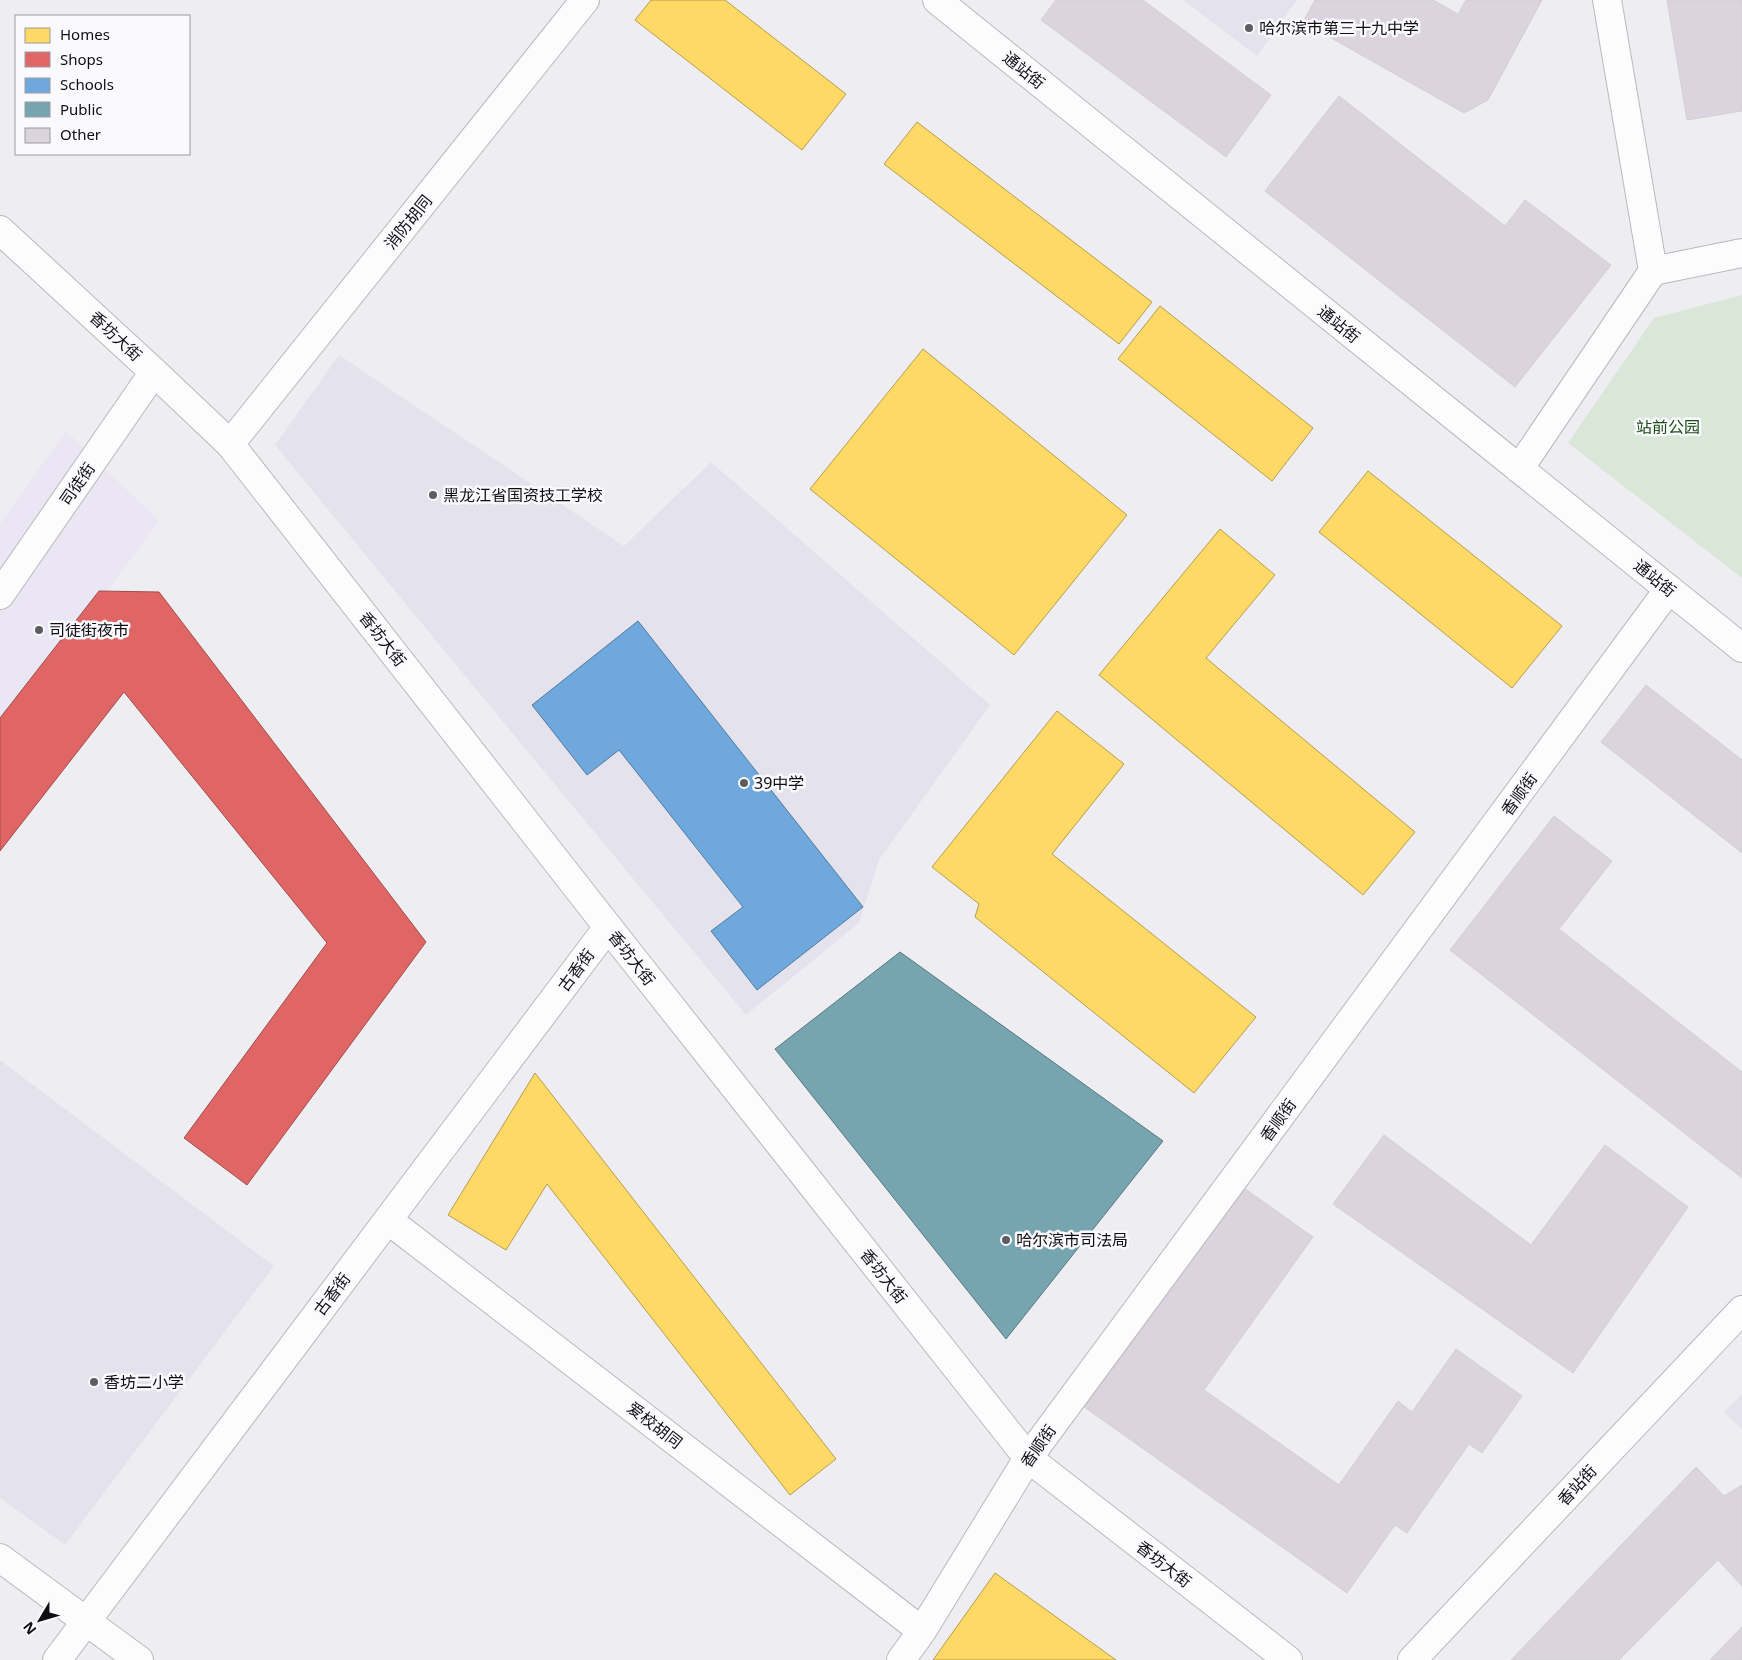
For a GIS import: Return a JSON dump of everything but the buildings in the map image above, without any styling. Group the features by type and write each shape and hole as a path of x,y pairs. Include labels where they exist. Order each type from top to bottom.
{"street":[{"name":"消防胡同","path":"230,444 585,0"},
{"name":"通站街","path":"936,0 1742,648"},
{"path":"1519,469 1652,271 1607,0"},
{"name":"香坊大街","path":"0,230 230,444 608,927 1028,1458 1288,1660"},
{"path":"1652,271 1742,253"},
{"name":"司徒街","path":"0,595 154,372"},
{"name":"香顺街","path":"901,1660 922,1631 1028,1458 1669,589"},
{"name":"古香街","path":"57,1660 608,927"},
{"name":"爱校胡同","path":"388,1220 922,1631"},
{"name":"香站街","path":"1412,1660 1742,1310"},
{"path":"0,1558 139,1660"}],"shaded area":[{"name":"哈尔滨市第三十九中学","path":"1183,0 1297,0 1257,56"},
{"name":"39中学","path":"339,355 624,546 711,462 990,705 879,860 859,923 746,1015 275,445"},
{"name":"司徒街夜市","path":"66,431 159,521 0,736 0,524"},
{"name":"香坊二小学","path":"0,1060 274,1266 65,1545 0,1498"},
{"path":"1742,1394 1742,1429 1724,1412"}],"green space":[{"name":"站前公园","path":"1742,295 1742,578 1568,443 1654,318"}],"place":[{"name":"哈尔滨市第三十九中学","path":"1249,28"},
{"name":"黑龙江省国资技工学校","path":"433,495"},
{"name":"司徒街夜市","path":"39,630"},
{"name":"39中学","path":"744,783"},
{"name":"哈尔滨市司法局","path":"1006,1240"},
{"name":"香坊二小学","path":"94,1382"}]}
